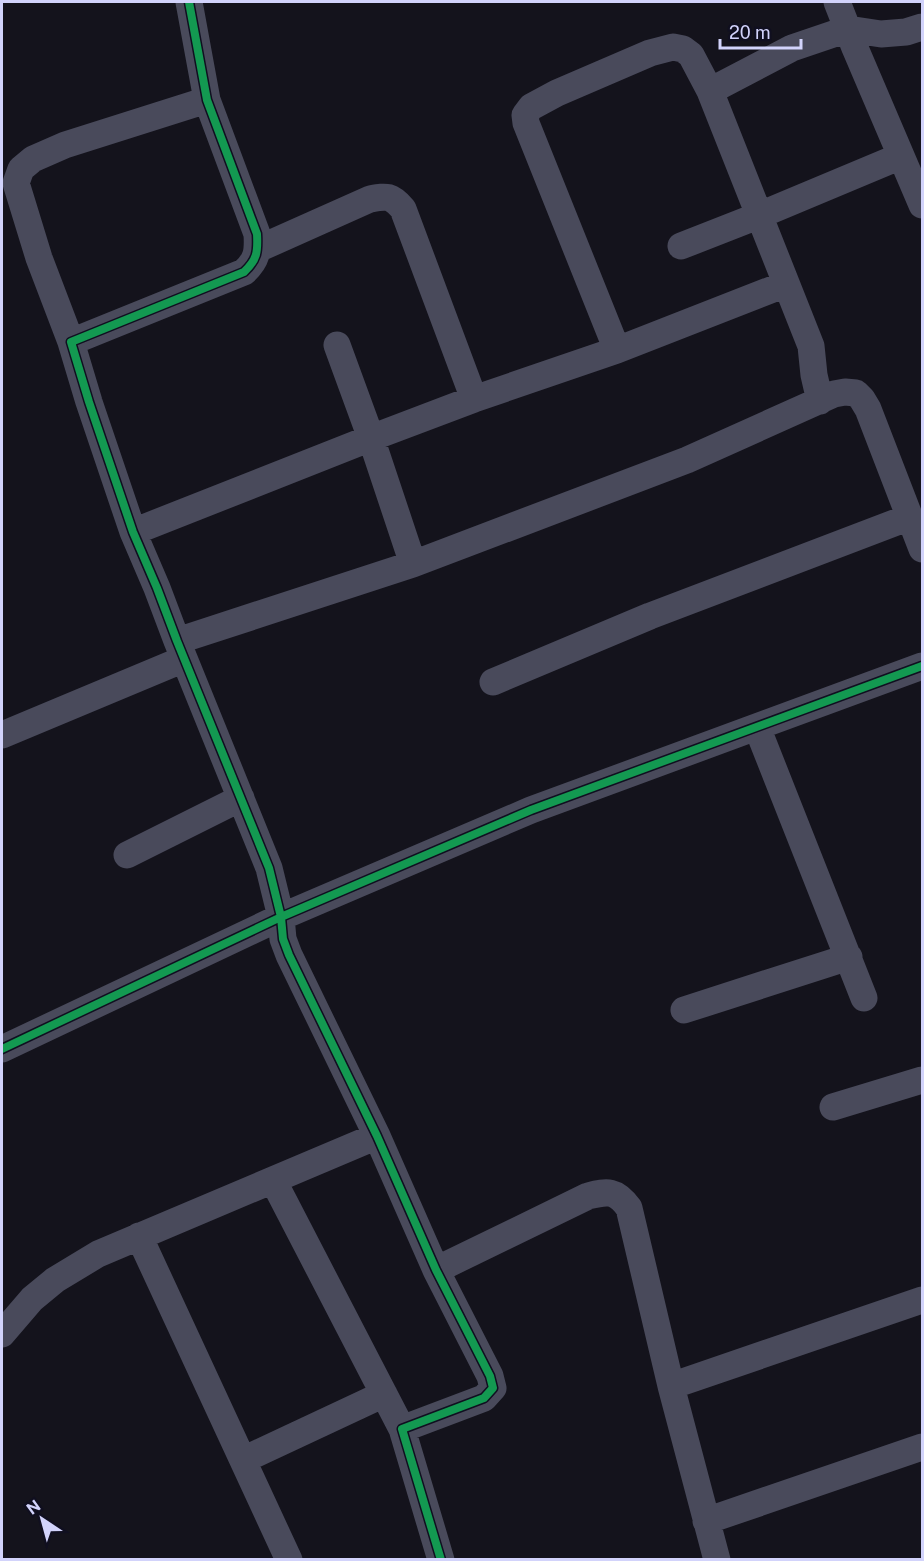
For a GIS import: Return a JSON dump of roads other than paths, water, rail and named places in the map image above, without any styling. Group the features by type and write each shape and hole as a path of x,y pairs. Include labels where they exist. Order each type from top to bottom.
{"street":[{"path":"71,342 244,272 253,263 258,249 257,234 207,100 189,2"},
{"path":"837,2 922,205"},
{"path":"710,91 792,48 848,29 881,34 906,32 922,27"},
{"path":"618,350 526,123 525,115 531,107 557,93 650,53 672,47 683,49 691,55 710,91 811,346 820,401"},
{"path":"207,100 65,145 33,159 21,169 16,183 39,258 71,342 133,532 269,868 281,917 283,939 289,955 377,1136 436,1270 490,1376 493,1388 483,1398 402,1428"},
{"path":"681,246 901,156"},
{"path":"258,249 370,199 387,196 395,200 403,209 474,399"},
{"path":"133,532 371,438 474,399 618,350 786,284"},
{"path":"337,345 413,564"},
{"path":"2,735 180,650 687,460 834,394 856,393 868,409 922,549"},
{"path":"492,682 650,616 910,517"},
{"path":"2,1049 281,917 531,810 922,666"},
{"path":"757,727 864,998"},
{"path":"127,855 241,798"},
{"path":"684,1010 849,957"},
{"path":"833,1107 922,1080"},
{"path":"2,1334 32,1299 55,1280 98,1254 377,1136"},
{"path":"273,1180 402,1428 441,1560"},
{"path":"436,1270 588,1196 605,1191 620,1197 629,1208 671,1386 717,1560"},
{"path":"139,1236 289,1560"},
{"path":"671,1386 922,1299"},
{"path":"243,1460 384,1394"},
{"path":"706,1521 922,1447"}]}
